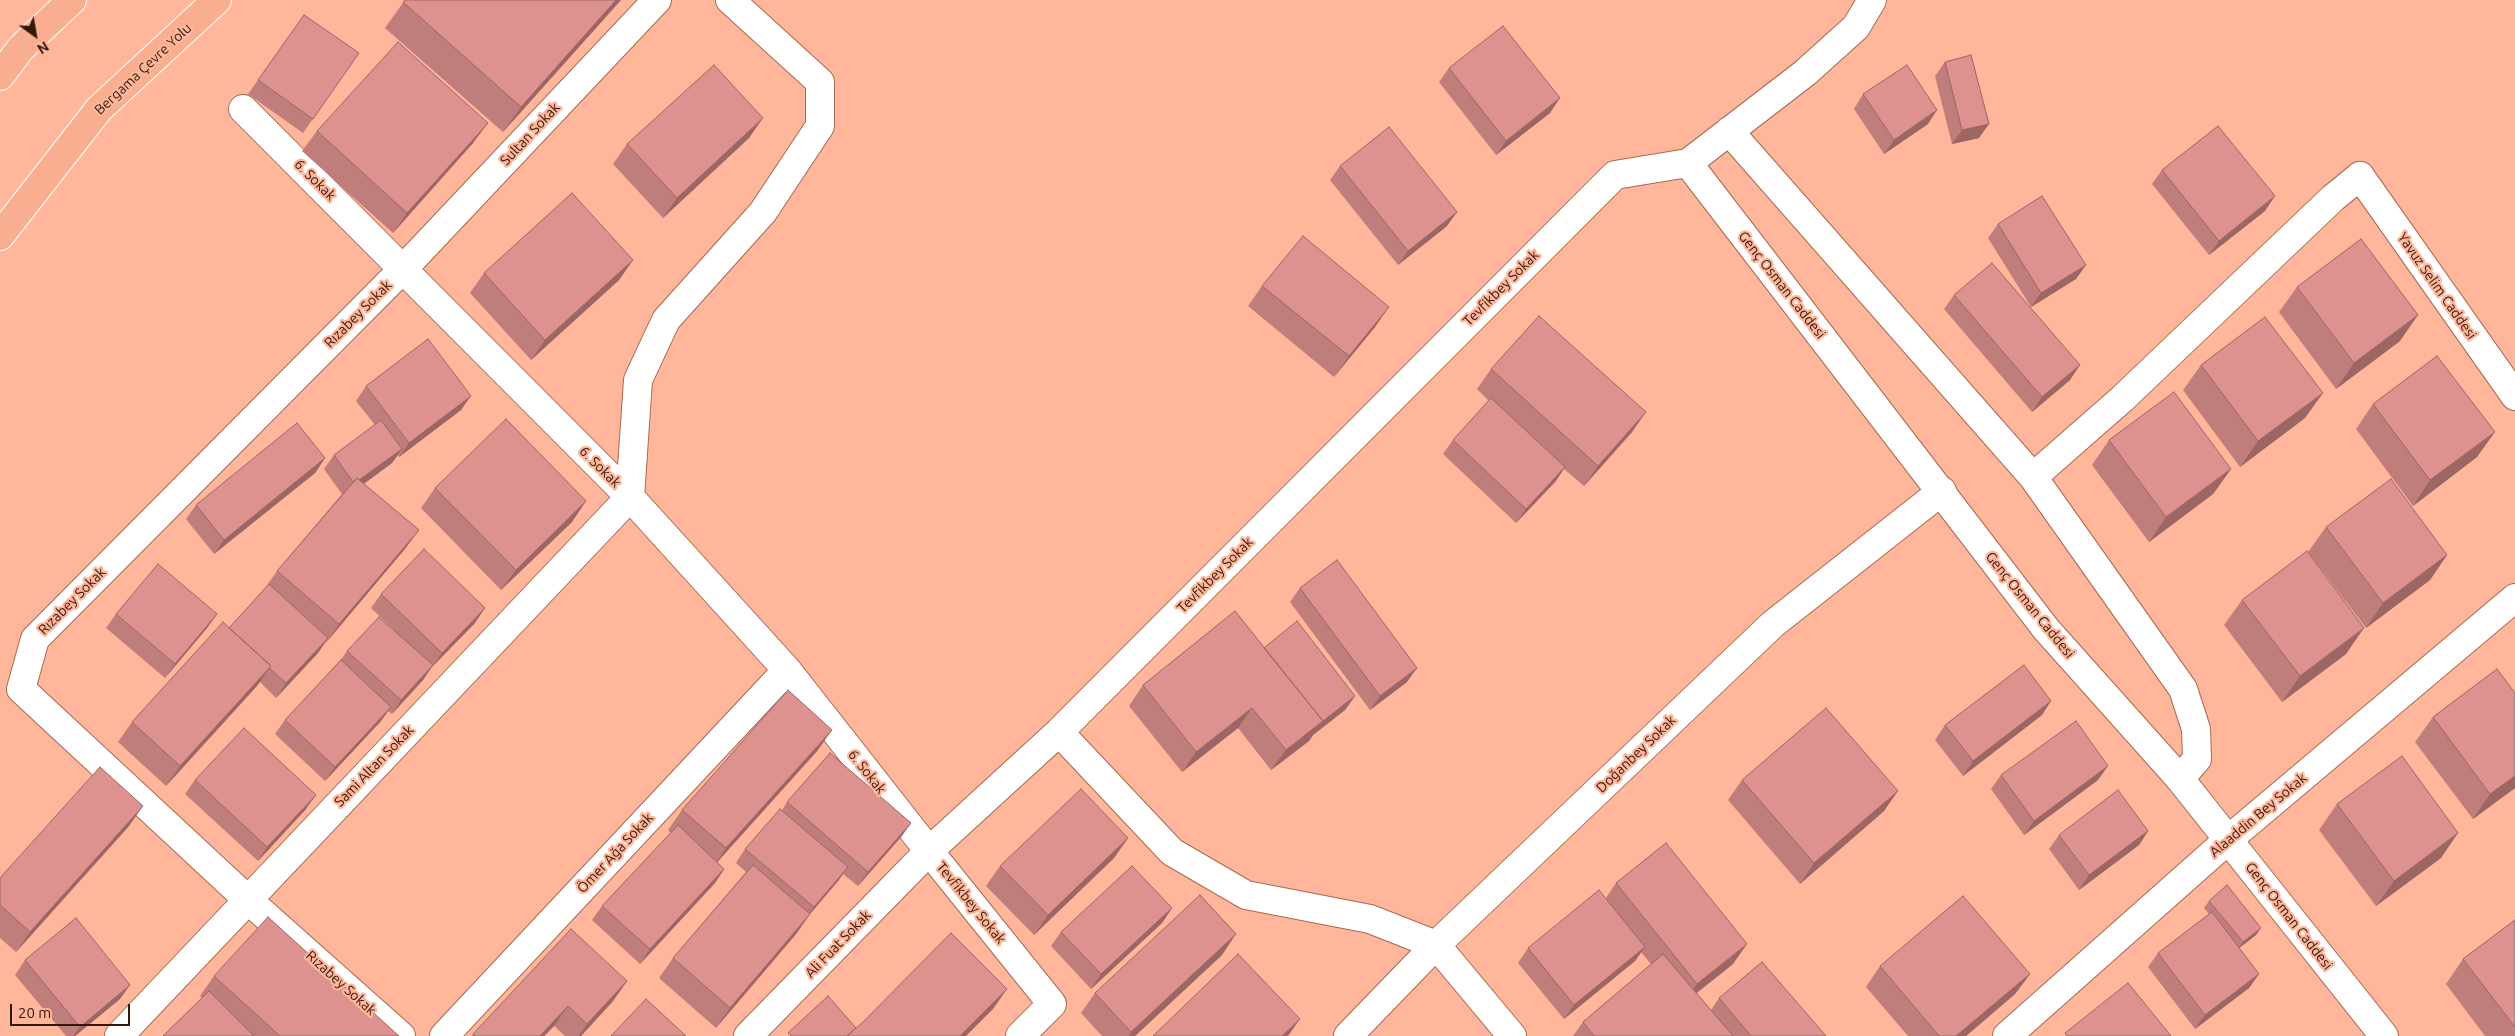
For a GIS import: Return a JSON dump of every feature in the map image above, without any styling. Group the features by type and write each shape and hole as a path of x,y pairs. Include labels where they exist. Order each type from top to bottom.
{"highway":[{"path":"0,76 21,48 72,0"},
{"name":"Bergama Çevre Yolu","path":"0,236 99,109 217,0"}],"street":[{"name":"Sultan Sokak","path":"404,268 657,0"},
{"path":"630,497 638,380 666,320 763,212 820,126 820,82 730,0"},
{"path":"1688,163 1805,73 1856,27 1872,0"},
{"name":"6. Sokak","path":"243,109 404,268 630,497 787,670 929,851"},
{"path":"1729,132 2033,477 2183,689 2196,729 2197,759 2180,779"},
{"name":"Genç Osman Caddesi","path":"1688,163 1942,491 2046,629 2180,779 2384,1036"},
{"name":"Tevfikbey Sokak","path":"1020,1036 1052,1004 929,851 1059,732 1615,175 1688,163"},
{"name":"Yavuz Selim Caddesi","path":"2033,477 2122,399 2333,198 2360,176 2515,396"},
{"name":"Rızabey Sokak","path":"401,1036 247,899 21,689 35,638 404,268"},
{"name":"Doğanbey Sokak","path":"1348,1036 1436,945 1772,624 1942,491"},
{"name":"Sami Altan Sokak","path":"119,1036 630,497"},
{"name":"Alaaddin Bey Sokak","path":"2007,1036 2229,839 2515,598"},
{"name":"Ömer Ağa Sokak","path":"444,1036 787,670"},
{"path":"1059,732 1172,852 1246,895 1370,919 1436,945 1512,1036"},
{"name":"Ali Fuat Sokak","path":"748,1036 929,851"}],"building":[{"path":"405,0 616,0 521,107 403,2"},
{"path":"304,15 359,53 313,119 258,80"},
{"path":"1503,26 1560,98 1506,141 1449,68"},
{"path":"398,42 488,123 407,213 317,131"},
{"path":"1971,55 1989,124 1962,130 1945,62"},
{"path":"714,65 763,118 677,198 627,144"},
{"path":"1907,65 1937,110 1894,140 1863,94"},
{"path":"2218,126 2275,196 2219,241 2162,170"},
{"path":"1389,127 1457,212 1408,251 1340,166"},
{"path":"572,193 633,260 545,340 484,273"},
{"path":"2042,196 2086,265 2041,293 1998,224"},
{"path":"1303,236 1389,307 1349,356 1262,286"},
{"path":"2361,239 2418,315 2354,363 2297,287"},
{"path":"1992,263 2080,365 2042,397 1954,295"},
{"path":"1539,316 1646,412 1598,466 1491,369"},
{"path":"2265,317 2323,393 2258,441 2201,365"},
{"path":"428,339 471,396 409,443 366,386"},
{"path":"2437,356 2495,432 2430,480 2373,404"},
{"path":"2174,392 2231,469 2166,517 2109,440"},
{"path":"1491,398 1565,467 1526,509 1453,440"},
{"path":"506,419 586,501 516,570 435,488"},
{"path":"381,420 402,449 359,480 357,478 353,482 334,455"},
{"path":"297,423 325,458 224,540 196,505"},
{"path":"357,478 419,530 339,624 277,571"},
{"path":"2391,479 2447,555 2383,603 2326,527"},
{"path":"424,549 485,608 442,653 381,594"},
{"path":"2307,551 2364,628 2300,676 2242,600"},
{"path":"1337,560 1417,668 1380,696 1300,588"},
{"path":"158,564 217,614 175,664 116,614"},
{"path":"269,584 328,638 286,683 269,668 271,666 229,628"},
{"path":"1235,611 1323,721 1286,750 1252,708 1196,752 1143,685"},
{"path":"379,617 433,665 401,700 347,651"},
{"path":"1297,621 1355,696 1323,721 1264,648"},
{"path":"223,622 271,666 180,766 132,722"},
{"path":"341,660 391,707 335,767 285,720"},
{"path":"2024,665 2051,701 1973,761 1945,725"},
{"path":"2497,669 2515,693 2515,776 2490,794 2433,717"},
{"path":"788,690 832,730 726,848 682,810"},
{"path":"1826,708 1898,791 1814,863 1742,780"},
{"path":"2076,721 2108,766 2034,821 2001,775"},
{"path":"244,728 316,795 267,847 195,780"},
{"path":"830,753 911,823 868,872 787,802"},
{"path":"2402,756 2458,833 2394,881 2337,804"},
{"path":"100,767 143,806 30,932 0,905 0,878"},
{"path":"1081,789 1128,838 1048,915 1000,866"},
{"path":"2118,790 2148,831 2089,875 2059,835"},
{"path":"780,809 848,867 814,907 745,849"},
{"path":"678,825 724,869 650,949 602,906"},
{"path":"1666,843 1747,944 1697,984 1616,883"},
{"path":"753,865 810,914 730,1008 673,958"},
{"path":"1132,866 1172,908 1101,974 1061,932"},
{"path":"2227,885 2261,928 2243,942 2209,901"},
{"path":"1599,890 1645,947 1574,1005 1528,948"},
{"path":"1200,895 1236,934 1131,1032 1095,993"},
{"path":"1963,896 2030,974 1956,1036 1939,1036 1880,966"},
{"path":"2212,912 2259,974 2205,1015 2158,953"},
{"path":"268,917 399,1036 280,1036 214,976"},
{"path":"76,918 130,985 80,1027 25,960"},
{"path":"2515,920 2515,1027 2463,959"},
{"path":"571,929 627,981 587,1024 568,1006 540,1036 475,1036 473,1034"},
{"path":"951,933 1007,989 960,1036 847,1036 862,1023"},
{"path":"1238,954 1300,1019 1282,1036 1153,1036"},
{"path":"1663,954 1733,1036 1594,1036 1583,1022"},
{"path":"1762,962 1826,1036 1751,1036 1719,998"},
{"path":"2128,983 2171,1036 2067,1036 2065,1033"},
{"path":"209,991 254,1036 163,1036"},
{"path":"828,996 856,1028 847,1036 791,1036 788,1033"},
{"path":"646,999 686,1036 611,1036"}]}
